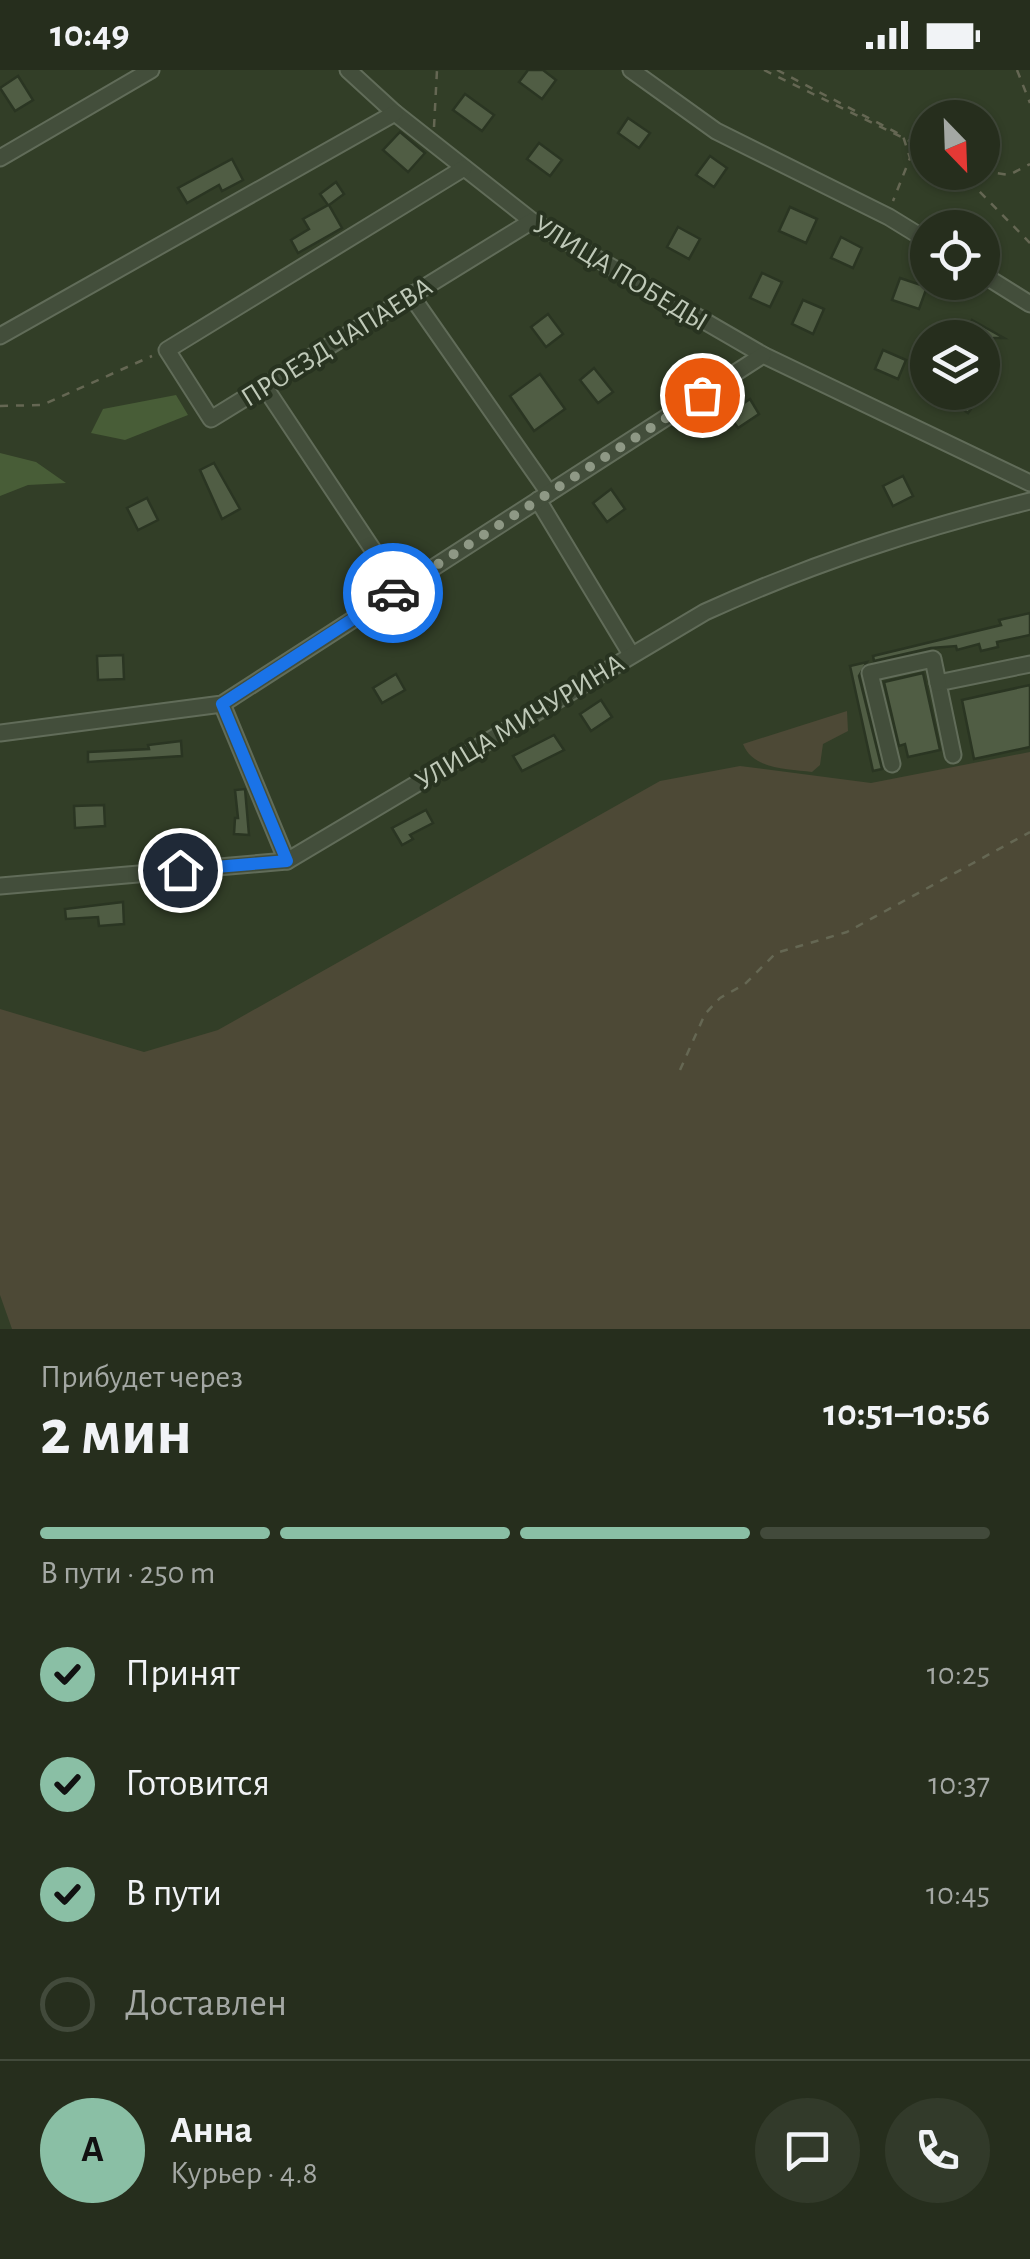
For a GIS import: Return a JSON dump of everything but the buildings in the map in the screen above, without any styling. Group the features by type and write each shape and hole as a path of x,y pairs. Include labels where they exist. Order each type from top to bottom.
{"street":[{"path":"0,158 151,70"},
{"name":"УЛИЦА ПОБЕДЫ","path":"348,70 395,113 532,221 763,356 1030,482"},
{"path":"631,70 716,131 910,230"},
{"path":"0,336 395,113"},
{"path":"167,350 464,168"},
{"name":"ПРОЕЗД ЧАПАЕВА","path":"167,350 211,419 532,221"},
{"path":"1000,285 1030,304"},
{"path":"410,294 543,496 630,654"},
{"path":"0,733 222,704 763,356"},
{"path":"266,388 399,589"},
{"name":"УЛИЦА МИЧУРИНА","path":"0,886 287,861 705,612 778,579 912,530 1030,501"},
{"path":"892,764 870,672 933,659 953,755"},
{"path":"938,684 1030,664"},
{"path":"222,704 287,861"}],"path":[{"path":"434,144 437,70"},
{"path":"764,70 910,143"},
{"path":"777,70 904,136 910,158 889,217"},
{"path":"1017,70 1030,102"},
{"path":"1000,174 1009,175 1030,164"},
{"path":"977,190 1030,243"},
{"path":"0,406 42,405 167,350"},
{"path":"680,1070 705,1014 720,998 745,984 776,953 847,932 1030,832"}],"shaded area":[{"path":"176,395 188,415 125,440 91,433 103,409"},
{"path":"0,453 36,462 66,483 28,485 0,496"},
{"path":"847,711 848,731 823,744 820,765 812,772 763,763 748,753 743,744"},
{"path":"1030,752 1030,1329 12,1329 0,1295 0,1009 144,1052 218,1030 660,781 740,766 871,783"}],"way so far":[{"path":"393,593 702,395"}],"route":[{"path":"180,870 287,861 222,704 393,593"}]}
